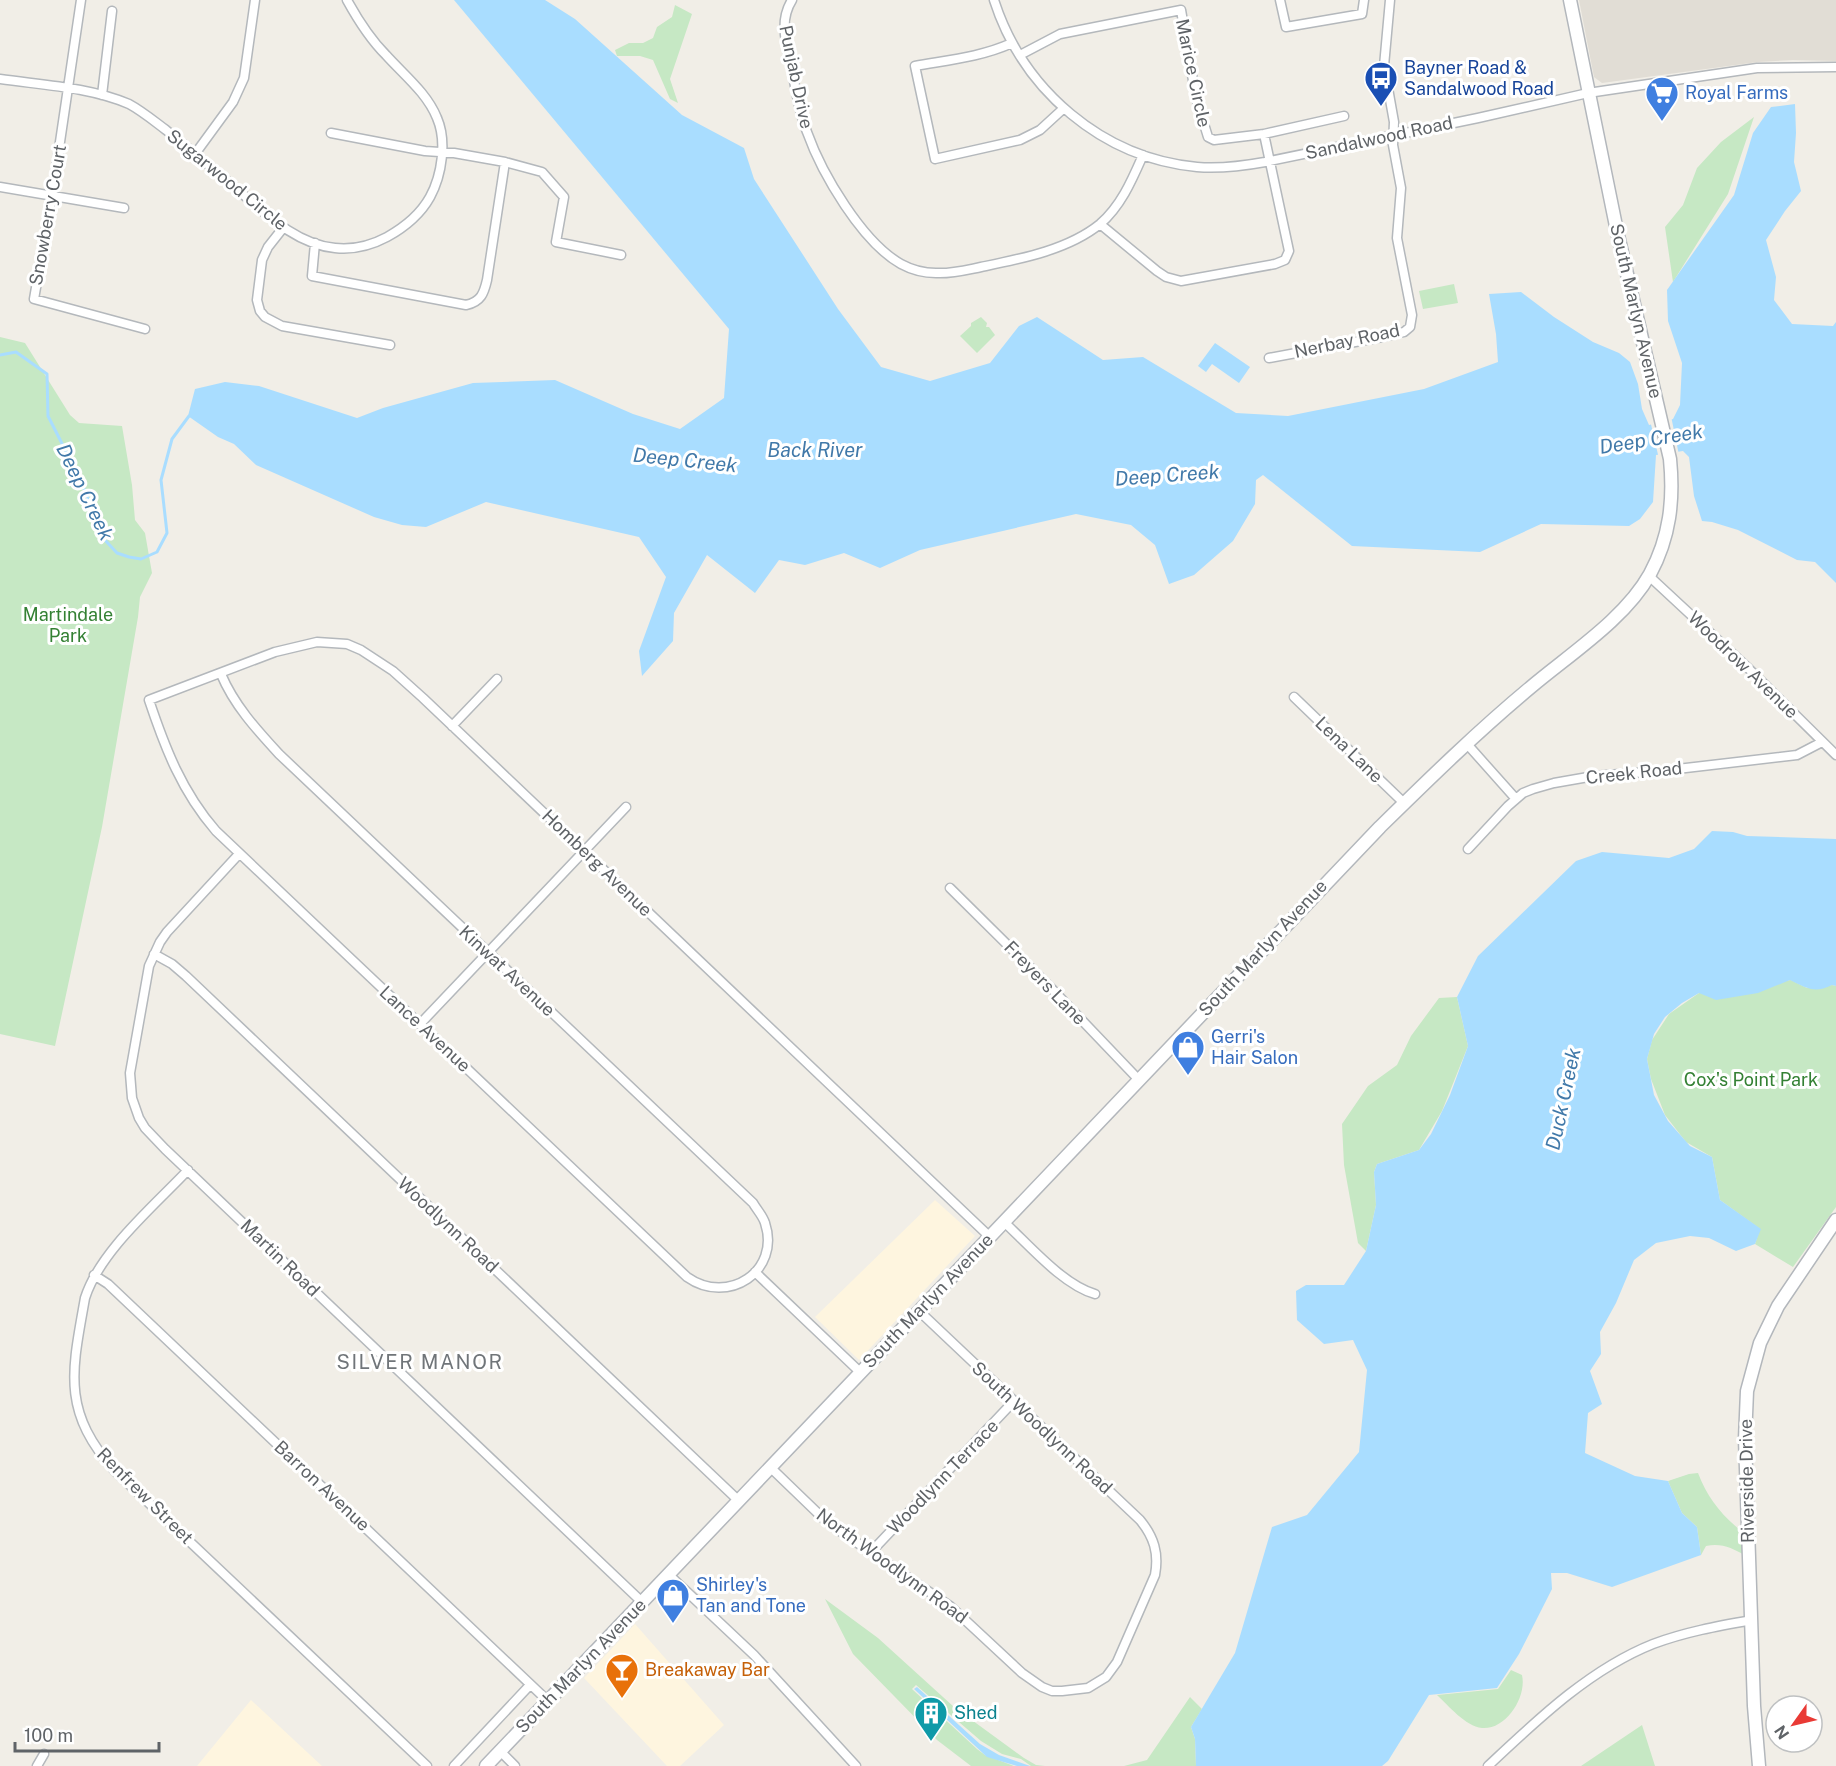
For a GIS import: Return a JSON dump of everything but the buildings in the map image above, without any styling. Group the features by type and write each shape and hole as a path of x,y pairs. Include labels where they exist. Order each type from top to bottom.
{"street":[{"name":"Snowberry Court","path":"81,0 69,89 34,299 145,329"},
{"path":"195,154 229,108 244,78 255,0"},
{"name":"Sugarwood Circle","path":"0,79 102,95 131,105 195,154 283,228 315,243 335,249 364,246 377,242 405,226 426,204 436,182 442,152 442,136 438,120 418,88 383,53 346,0"},
{"name":"Punjab Drive","path":"792,0 784,17 784,34 800,110 815,152 855,220 882,250 899,263 922,272 937,274 1040,253 1056,247 1100,224 1128,189 1143,155"},
{"name":"Sandalwood Road","path":"994,0 1012,43 1041,86 1064,108 1110,142 1174,164 1197,167 1245,165 1270,161 1588,93 1748,69 1779,66 1836,67"},
{"path":"1280,0 1286,27 1362,14 1364,0"},
{"path":"1390,0 1384,66 1395,135"},
{"name":"South Marlyn Avenue","path":"486,1766 1338,870 1404,803 1467,744 1610,621 1649,576 1660,552 1671,509 1670,459 1617,231 1570,0"},
{"name":"Marice Circle","path":"1020,55 1060,34 1181,10 1196,98 1208,137 1214,140 1264,134 1344,116"},
{"path":"102,95 112,11"},
{"path":"1012,43 993,51 915,66 935,159 1020,140 1040,130 1064,108"},
{"path":"331,133 425,151 505,162 542,172 564,197 556,242 621,255"},
{"path":"1100,224 1157,271 1166,277 1181,281 1275,264 1284,260 1289,251 1264,134"},
{"name":"Nerbay Road","path":"1269,358 1390,336 1404,332 1410,327 1412,315 1396,238 1401,189 1393,145 1395,135"},
{"path":"315,243 312,276 466,305 474,303 483,294 488,280 505,162"},
{"path":"0,187 124,208"},
{"path":"283,228 268,247 262,260 257,300 260,311 265,317 282,326 390,345"},
{"name":"Woodrow Avenue","path":"1649,576 1836,755"},
{"name":"Homberg Avenue","path":"149,700 296,646 317,642 347,644 377,659 452,726 990,1237"},
{"name":"Kinwat Avenue","path":"221,674 234,700 279,754 753,1203 765,1223 768,1242 766,1252 755,1272"},
{"path":"452,726 497,679"},
{"name":"Lena Lane","path":"1294,698 1404,803"},
{"name":"Lance Avenue","path":"149,700 179,779 204,817 239,854 687,1277 704,1286 726,1288 745,1281 755,1272"},
{"name":"Creek Road","path":"1468,849 1516,799 1533,789 1578,778 1797,755 1822,742"},
{"path":"1467,744 1516,799"},
{"path":"420,1024 626,807"},
{"name":"Martin Road","path":"239,854 177,920 154,954 146,978 130,1073 132,1098 139,1118 188,1170 642,1602"},
{"name":"Freyers Lane","path":"950,888 1053,990 1139,1080"},
{"name":"Woodlynn Road","path":"154,954 172,964 186,976 738,1501"},
{"name":"Renfrew Street","path":"188,1170 106,1257 94,1275 85,1298 73,1372 76,1404 84,1429 92,1443 115,1471 427,1766"},
{"name":"Riverside Drive","path":"1759,1766 1754,1706 1745,1410 1750,1377 1760,1343 1778,1306 1836,1220"},
{"path":"1004,1222 1069,1282 1082,1291 1095,1294"},
{"path":"755,1272 860,1372"},
{"name":"Barron Avenue","path":"94,1275 116,1292 548,1701"},
{"name":"South Woodlynn Road","path":"919,1311 1140,1520 1153,1538 1157,1564 1155,1575 1118,1662 1098,1683 1078,1690"},
{"name":"Woodlynn Terrace","path":"871,1552 1014,1401"},
{"name":"North Woodlynn Road","path":"771,1468 828,1523 951,1606 1033,1682 1052,1690 1078,1690"},
{"path":"668,1574 754,1655 856,1766"},
{"path":"1488,1766 1549,1711 1626,1656 1677,1636 1752,1620"},
{"name":"South Marlyn Avenue","path":"454,1766 531,1685"},
{"path":"500,1751 515,1766"},
{"path":"37,1766 44,1754"}],"shaded area":[{"path":"1579,0 1836,0 1836,61 1758,62 1602,83 1594,77"},
{"path":"935,1200 975,1236 859,1360 815,1317"},
{"path":"635,1624 724,1725 680,1766 667,1766 584,1678"},
{"path":"251,1700 322,1766 197,1766"}],"green space":[{"path":"675,5 692,14 670,79 678,103 670,99 653,60 640,56 617,56 615,50 629,43 643,43 653,38 657,27 672,17"},
{"path":"1754,117 1728,194 1673,282 1665,227 1683,205 1697,168 1721,142"},
{"path":"1454,284 1458,303 1423,309 1419,291"},
{"path":"981,317 987,323 986,327 989,327 995,335 977,353 960,336 971,326 971,323"},
{"name":"Martindale Park","path":"0,337 25,343 70,415 79,423 122,426 132,485 135,520 145,533 152,573 140,597 102,827 55,1046 0,1034"},
{"name":"Cox's Point Park","path":"1791,980 1807,988 1836,986 1836,1207 1793,1267 1755,1244 1760,1229 1720,1200 1712,1157 1686,1142 1665,1115 1651,1079 1647,1059 1652,1040 1669,1014 1699,993"},
{"path":"1457,997 1468,1046 1442,1111 1419,1150 1377,1164 1374,1172 1376,1205 1366,1251 1358,1243 1344,1165 1342,1124 1368,1086 1397,1065 1411,1036 1439,998"},
{"path":"1698,1473 1706,1491 1717,1506 1729,1521 1745,1534 1746,1556 1717,1545 1706,1546 1701,1555 1697,1527 1682,1513 1668,1481"},
{"path":"825,1599 878,1638 954,1707 1024,1758 1036,1765 1045,1766 1031,1766 1021,1759 1002,1754 981,1741 916,1685 912,1689 977,1749 985,1755 1014,1766 971,1766 937,1740 853,1654"},
{"path":"1511,1670 1522,1675 1523,1684 1518,1702 1507,1718 1491,1727 1482,1728 1469,1724 1437,1695 1498,1689"},
{"path":"1190,1697 1202,1709 1191,1727 1195,1739 1196,1766 1124,1766 1147,1760"},
{"path":"1642,1725 1655,1766 1581,1766"}],"water":[{"name":"Back River","path":"454,0 545,0 575,19 682,115 744,148 754,179 838,309 881,367 930,381 990,363 1019,326 1037,317 1103,360 1143,357 1236,413 1288,416 1424,389 1498,362 1489,294 1521,292 1554,317 1593,342 1619,353 1630,362 1638,384 1642,409 1649,425 1673,419 1680,405 1682,363 1668,321 1667,290 1734,195 1753,133 1771,107 1795,104 1794,162 1801,191 1766,240 1776,277 1774,300 1792,324 1833,326 1836,322 1836,583 1815,562 1797,560 1738,530 1702,521 1694,496 1689,457 1683,451 1656,455 1653,502 1640,519 1629,526 1541,524 1480,552 1352,546 1263,475 1256,480 1255,504 1233,541 1194,575 1169,584 1155,545 1131,525 1076,514 920,550 880,568 844,553 805,565 779,560 755,593 707,555 674,613 673,641 642,676 639,651 666,577 639,537 486,502 426,527 402,525 374,517 256,465 234,444 218,437 188,416 195,389 225,382 259,386 357,418 383,408 473,383 555,380 633,414 680,429 724,398 729,329"},
{"path":"1215,343 1250,367 1239,383 1212,364 1206,372 1198,366"},
{"name":"Duck Creek","path":"1712,831 1733,832 1747,836 1836,839 1836,986 1811,989 1790,980 1758,993 1716,1000 1699,993 1665,1017 1654,1034 1647,1059 1654,1095 1668,1121 1690,1146 1712,1157 1720,1200 1761,1229 1755,1244 1736,1251 1709,1238 1690,1236 1656,1243 1634,1260 1616,1303 1600,1332 1601,1354 1590,1371 1602,1404 1588,1413 1585,1453 1635,1476 1668,1481 1682,1513 1697,1527 1701,1555 1612,1587 1567,1573 1551,1573 1552,1589 1519,1654 1497,1688 1429,1695 1388,1761 1382,1766 1196,1766 1195,1739 1191,1727 1235,1653 1272,1527 1307,1515 1359,1452 1367,1370 1353,1340 1324,1344 1297,1320 1296,1291 1306,1285 1344,1285 1366,1251 1376,1205 1374,1172 1377,1164 1419,1150 1431,1134 1450,1095 1468,1046 1457,997 1478,956 1576,861 1602,852 1669,858 1694,849"},
{"path":"917,1687 980,1744 999,1755 1030,1766 1017,1766 987,1757 914,1689"}],"pier":[{"path":"1671,416 1679,455 1659,459 1650,421"}],"waterway":[{"name":"Deep Creek","path":"0,355 16,352 47,374 48,416 81,481 104,539 117,553 129,557 141,559 157,552 167,533 161,480 172,439 189,416"}],"place":[{"name":"Bayner Road & Sandalwood Road","path":"1381,107"},
{"name":"Royal Farms","path":"1662,122"},
{"name":"Gerri's Hair Salon","path":"1188,1076"},
{"name":"Shirley's Tan and Tone","path":"673,1624"},
{"name":"Breakaway Bar","path":"622,1699"},
{"name":"Shed","path":"931,1742"}],"district":[{"name":"SILVER MANOR","path":"420,1362"}]}
